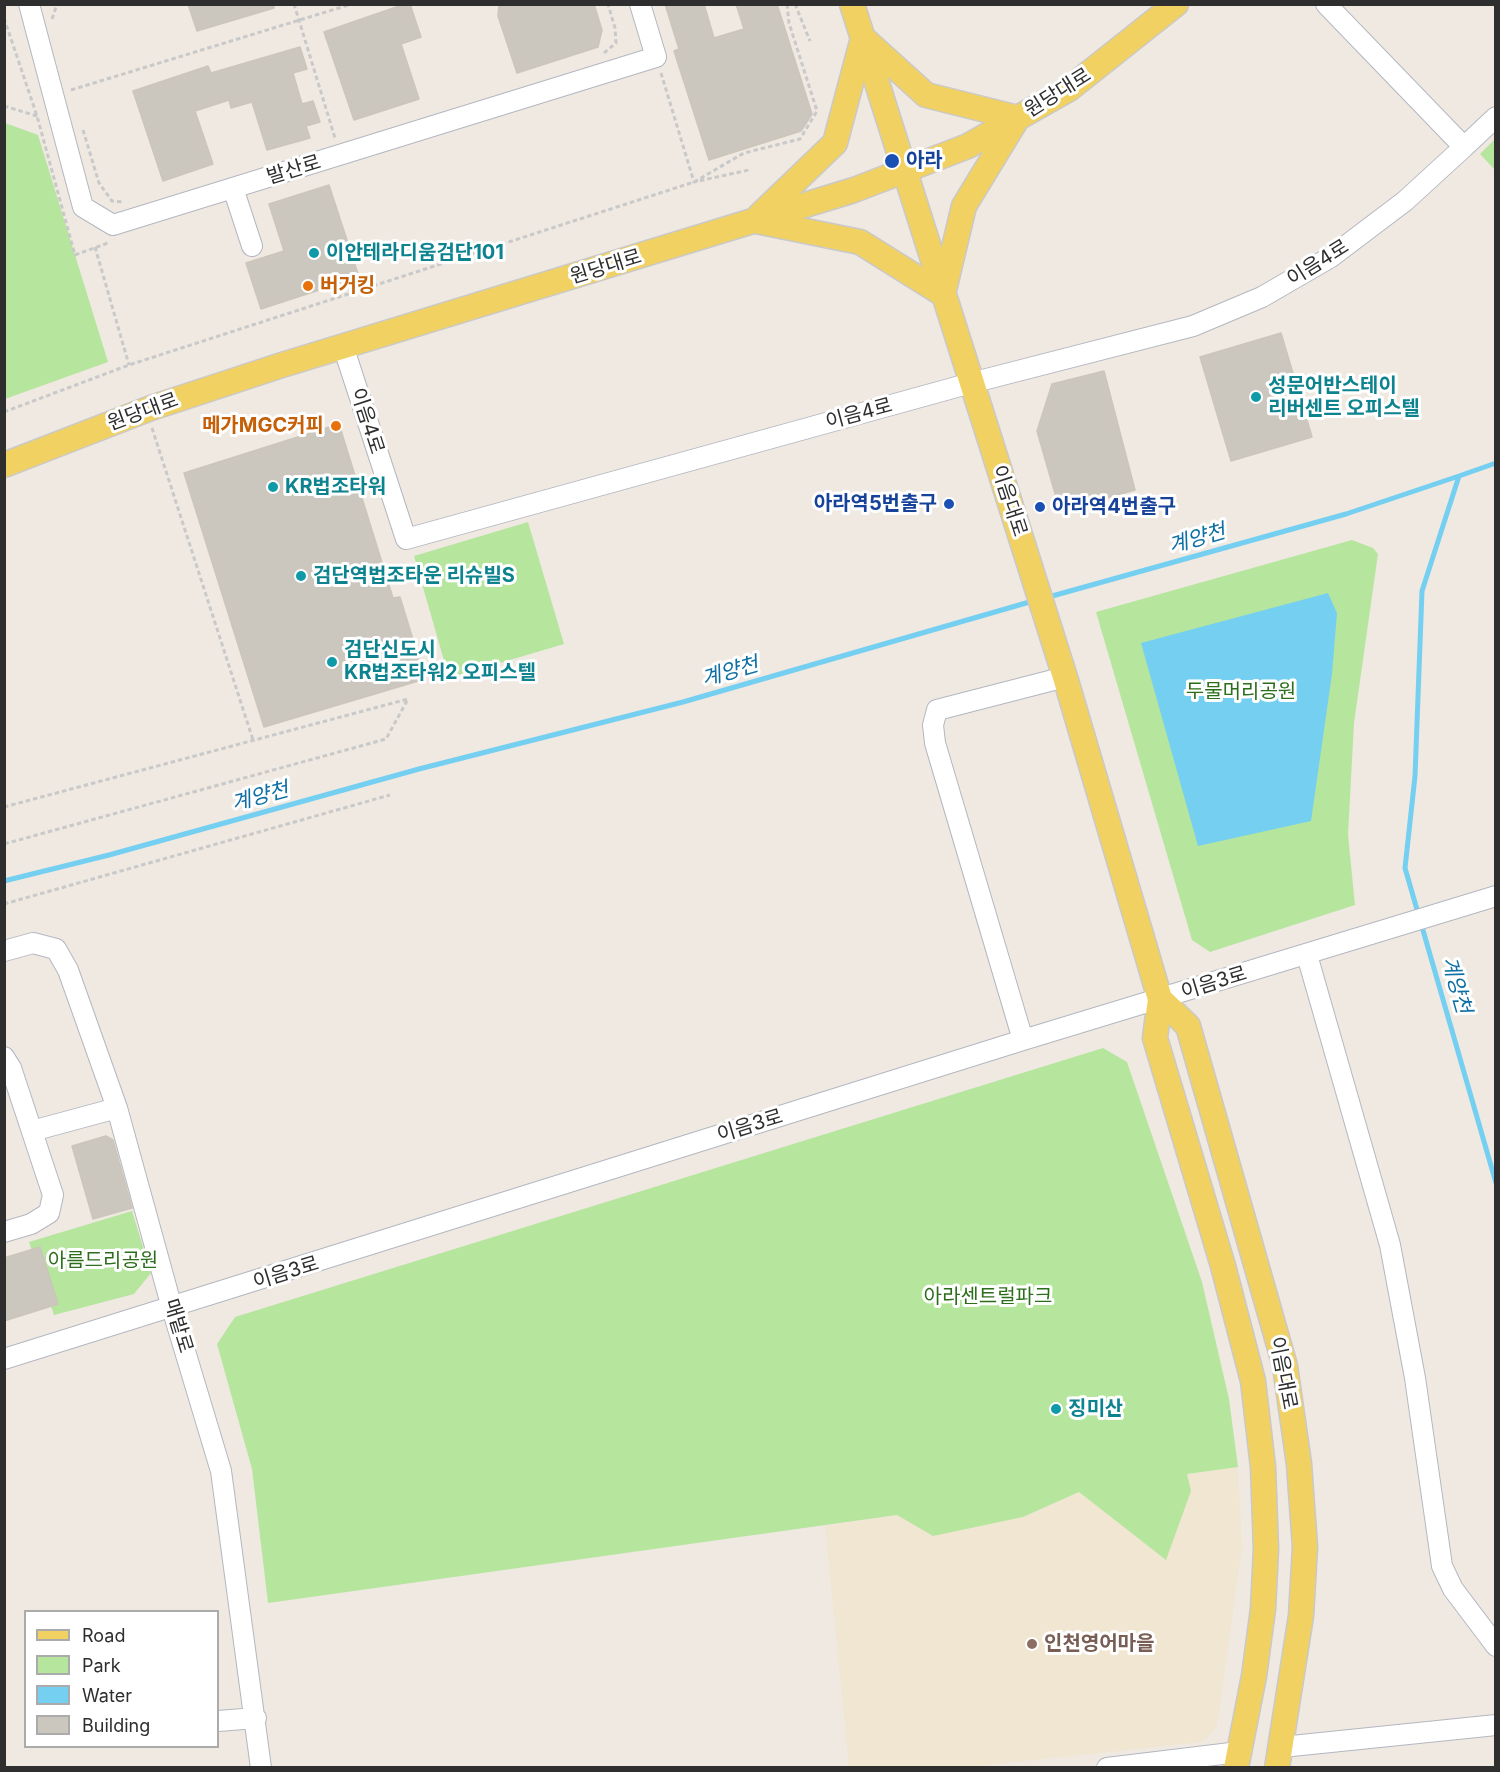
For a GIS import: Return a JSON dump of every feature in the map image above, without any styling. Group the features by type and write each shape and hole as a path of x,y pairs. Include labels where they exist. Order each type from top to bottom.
{"main road":[{"name":"이음대로","path":"852,4 1049,625 1160,999 1155,1038 1223,1266 1252,1381 1263,1467 1266,1549 1263,1609 1254,1676 1238,1760"},
{"name":"원당대로","path":"4,465 147,410 343,346 854,190 968,146 1069,89 1176,4"},
{"path":"863,38 926,95 1018,118 964,206 943,294 860,242 754,221 835,143 863,38"},
{"name":"이음대로","path":"1160,999 1188,1026 1285,1366 1299,1464 1305,1547 1301,1616 1280,1757"}],"street":[{"name":"발산로","path":"29,4 56,97 82,207 113,225 656,57"},
{"path":"640,4 656,57"},
{"path":"1326,4 1464,147"},
{"name":"이음4로","path":"343,346 406,539 971,383 1193,326 1262,297 1331,257 1406,201 1496,117"},
{"path":"233,188 252,246"},
{"path":"1023,1040 935,743 933,725 937,710 1065,677"},
{"name":"이음3로","path":"4,1359 1023,1040 1488,899"},
{"name":"매밭로","path":"4,951 33,943 56,949 68,970 117,1108 172,1308 221,1471 261,1767"},
{"path":"1307,955 1390,1245 1415,1378 1442,1566 1453,1589 1496,1646"},
{"path":"4,1057 11,1068 53,1195 49,1213 31,1224 4,1232"},
{"path":"32,1131 117,1108"},
{"path":"219,1721 256,1718"},
{"path":"1280,1757 1496,1725"},
{"path":"1107,1767 1238,1760"}],"path":[{"path":"52,20 57,4"},
{"path":"294,4 336,140"},
{"path":"71,90 352,4"},
{"path":"600,57 616,43 615,28 608,4"},
{"path":"694,182 744,153 800,139 817,111 789,23 787,4"},
{"path":"795,4 810,41"},
{"path":"656,57 694,182"},
{"path":"68,80 74,100"},
{"path":"4,106 37,116"},
{"path":"80,121 99,183 112,201 129,202"},
{"path":"4,412 129,365 694,182 749,170"},
{"path":"95,247 129,365"},
{"path":"147,410 253,740"},
{"path":"4,807 408,699 386,739 4,844"},
{"path":"4,904 390,795"}],"shaded area":[{"name":"인천영어마을","path":"1238,1467 1242,1548 1217,1727 1202,1742 969,1767 849,1767 825,1526 897,1515 933,1536 1023,1517 1079,1492 1166,1560 1187,1474"}],"green space":[{"path":"5,123 38,135 108,362 5,399"},
{"path":"1495,139 1495,170 1480,154"},
{"path":"528,522 564,644 449,678 414,556"},
{"name":"두물머리공원","path":"1352,540 1373,548 1378,554 1354,723 1348,835 1355,905 1210,952 1192,940 1096,612"},
{"name":"아라센트럴파크","path":"1103,1048 1127,1062 1202,1282 1229,1399 1238,1467 1187,1474 1191,1491 1166,1560 1079,1492 1023,1517 933,1536 897,1515 268,1603 252,1469 217,1344 235,1317"},
{"name":"아름드리공원","path":"132,1211 151,1273 134,1294 54,1315 29,1242"}],"water":[{"path":"1328,593 1337,613 1332,674 1311,821 1198,846 1141,643"}],"building":[{"path":"188,4 273,4 274,8 197,31"},
{"path":"410,4 421,37 401,44 419,99 354,120 324,32"},
{"path":"499,4 594,4 602,30 598,47 517,73 498,16"},
{"path":"665,4 704,4 714,38 744,29 736,4 777,4 812,114 801,131 709,160 674,51 679,49"},
{"path":"300,47 307,69 293,73 302,104 313,101 320,122 306,126 310,138 267,150 252,102 231,108 229,100 195,111 213,164 163,181 133,91 208,66 211,73"},
{"name":"이안테라디움검단101","path":"329,185 359,277 261,309 246,263 284,251 269,204"},
{"name":"성문어반스테이 리버센트 오피스텔","path":"1281,333 1312,437 1231,461 1200,357"},
{"path":"1104,371 1135,490 1060,511 1037,431 1052,384"},
{"path":"339,424 393,598 400,597 425,679 264,727 184,473"},
{"path":"106,1136 113,1140 132,1208 93,1219 72,1146"},
{"path":"40,1247 58,1304 4,1321 4,1258"}],"waterway":[{"name":"계양천","path":"1496,463 1459,476 1422,591 1415,776 1405,868 1496,1183"},
{"name":"계양천","path":"1045,598 1346,514 1459,476"},
{"name":"계양천","path":"4,881 109,855 419,769 683,702 1033,601"}],"place":[{"name":"아라","path":"892,161"},
{"name":"이안테라디움검단101","path":"314,253"},
{"name":"버거킹","path":"308,286"},
{"name":"성문어반스테이 리버센트 오피스텔","path":"1256,397"},
{"name":"메가MGC커피","path":"336,426"},
{"name":"KR법조타워","path":"273,487"},
{"name":"아라역5번출구","path":"949,504"},
{"name":"아라역4번출구","path":"1040,507"},
{"name":"검단역법조타운 리슈빌S","path":"301,576"},
{"name":"검단신도시 KR법조타워2 오피스텔","path":"332,662"},
{"name":"징미산","path":"1056,1409"},
{"name":"인천영어마을","path":"1032,1644"}]}
